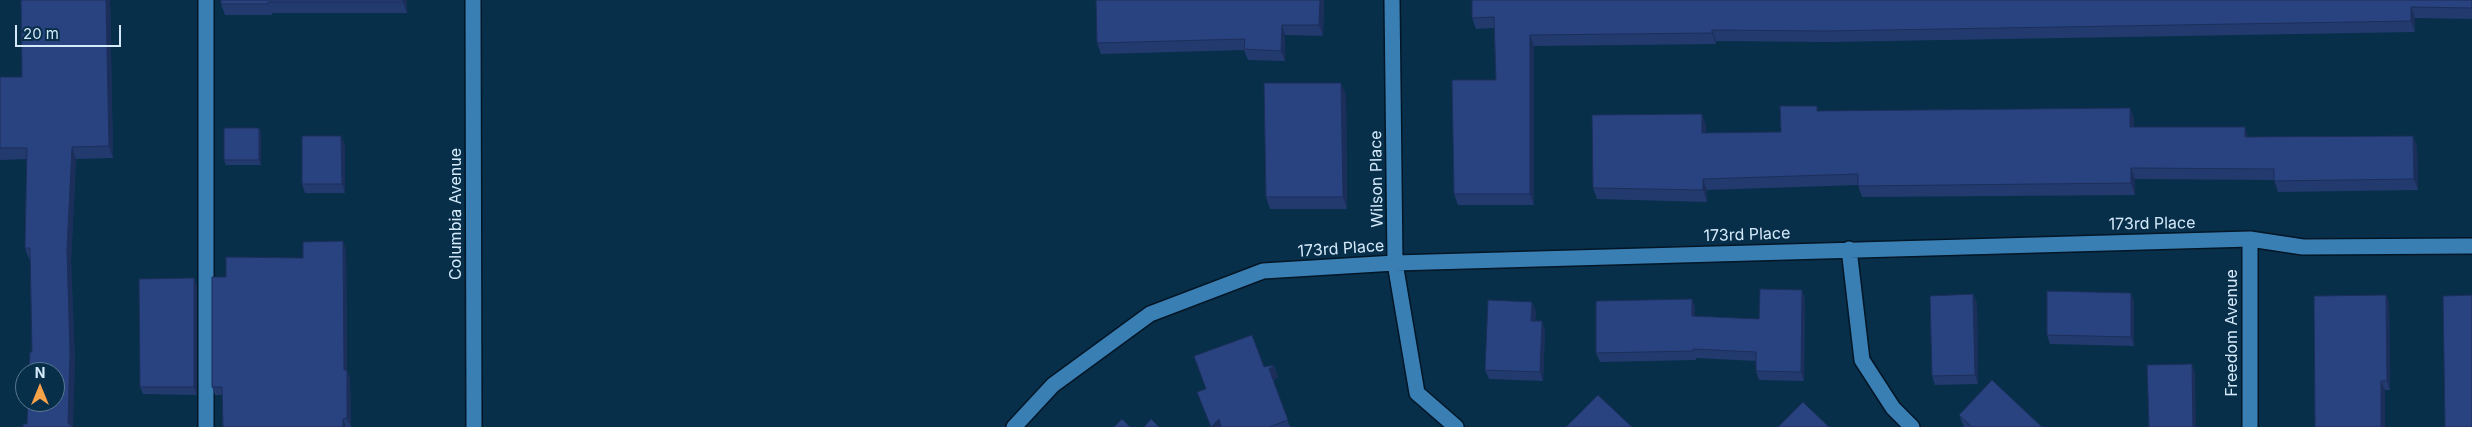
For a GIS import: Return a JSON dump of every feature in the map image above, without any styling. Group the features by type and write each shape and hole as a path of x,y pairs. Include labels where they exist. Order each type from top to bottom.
{"street":[{"path":"206,0 206,427"},
{"name":"Columbia Avenue","path":"473,0 474,427"},
{"name":"Wilson Place","path":"1392,0 1395,263 1417,393 1456,427"},
{"name":"173rd Place","path":"1014,427 1053,385 1150,314 1263,271 1395,263 2250,239 2303,247 2472,246"},
{"name":"Freedom Avenue","path":"2250,239 2250,427"},
{"path":"1849,249 1862,360 1893,408 1912,427"}],"building":[{"path":"21,0 106,0 109,146 72,147 67,249 70,353 68,424 71,424 71,427 23,427 23,424 27,424 28,412 65,412 65,362 30,362 30,352 32,352 30,248 25,248 27,148 0,148 0,77 22,77"},
{"path":"221,0 403,0 403,2 221,4"},
{"path":"1096,0 1320,0 1319,25 1282,25 1281,51 1244,49 1245,39 1097,43"},
{"path":"1472,0 2472,0 2472,8 2411,7 2411,21 1825,31 1712,30 1712,33 1530,35 1530,194 1454,194 1452,80 1496,80 1494,17 1472,18"},
{"path":"1264,83 1341,83 1343,197 1266,197"},
{"path":"1780,106 1817,106 1817,111 2130,108 2130,127 2245,127 2245,137 2413,136 2414,179 2274,181 2274,169 2131,168 2131,183 1858,186 1858,174 1703,179 1703,190 1593,188 1592,115 1702,114 1702,133 1781,132"},
{"path":"224,128 259,128 259,160 224,160"},
{"path":"302,136 341,136 342,184 302,184"},
{"path":"343,241 344,370 347,370 347,418 343,419 343,427 223,427 222,387 212,387 212,277 226,277 226,257 303,258 303,242"},
{"path":"194,278 194,387 140,387 139,279"},
{"path":"1760,289 1802,290 1801,372 1756,371 1756,352 1693,349 1693,351 1596,353 1596,301 1692,299 1692,316 1759,319"},
{"path":"2047,291 2131,293 2131,337 2047,335"},
{"path":"1973,294 1975,375 1932,376 1930,296"},
{"path":"2386,295 2387,381 2381,381 2381,427 2315,427 2314,296"},
{"path":"2472,295 2472,427 2445,427 2443,296"},
{"path":"1488,300 1532,302 1531,321 1542,321 1540,372 1485,370"},
{"path":"1252,335 1264,367 1274,365 1269,369 1288,420 1269,427 1221,427 1219,419 1211,427 1197,392 1206,389 1194,356"},
{"path":"2192,364 2193,427 2149,427 2147,365"},
{"path":"1992,380 2042,427 1972,427 1959,415"},
{"path":"1598,395 1632,427 1566,427"},
{"path":"1803,402 1829,427 1778,427"},
{"path":"1122,419 1130,427 1114,427"},
{"path":"1151,419 1159,427 1144,427"}]}
